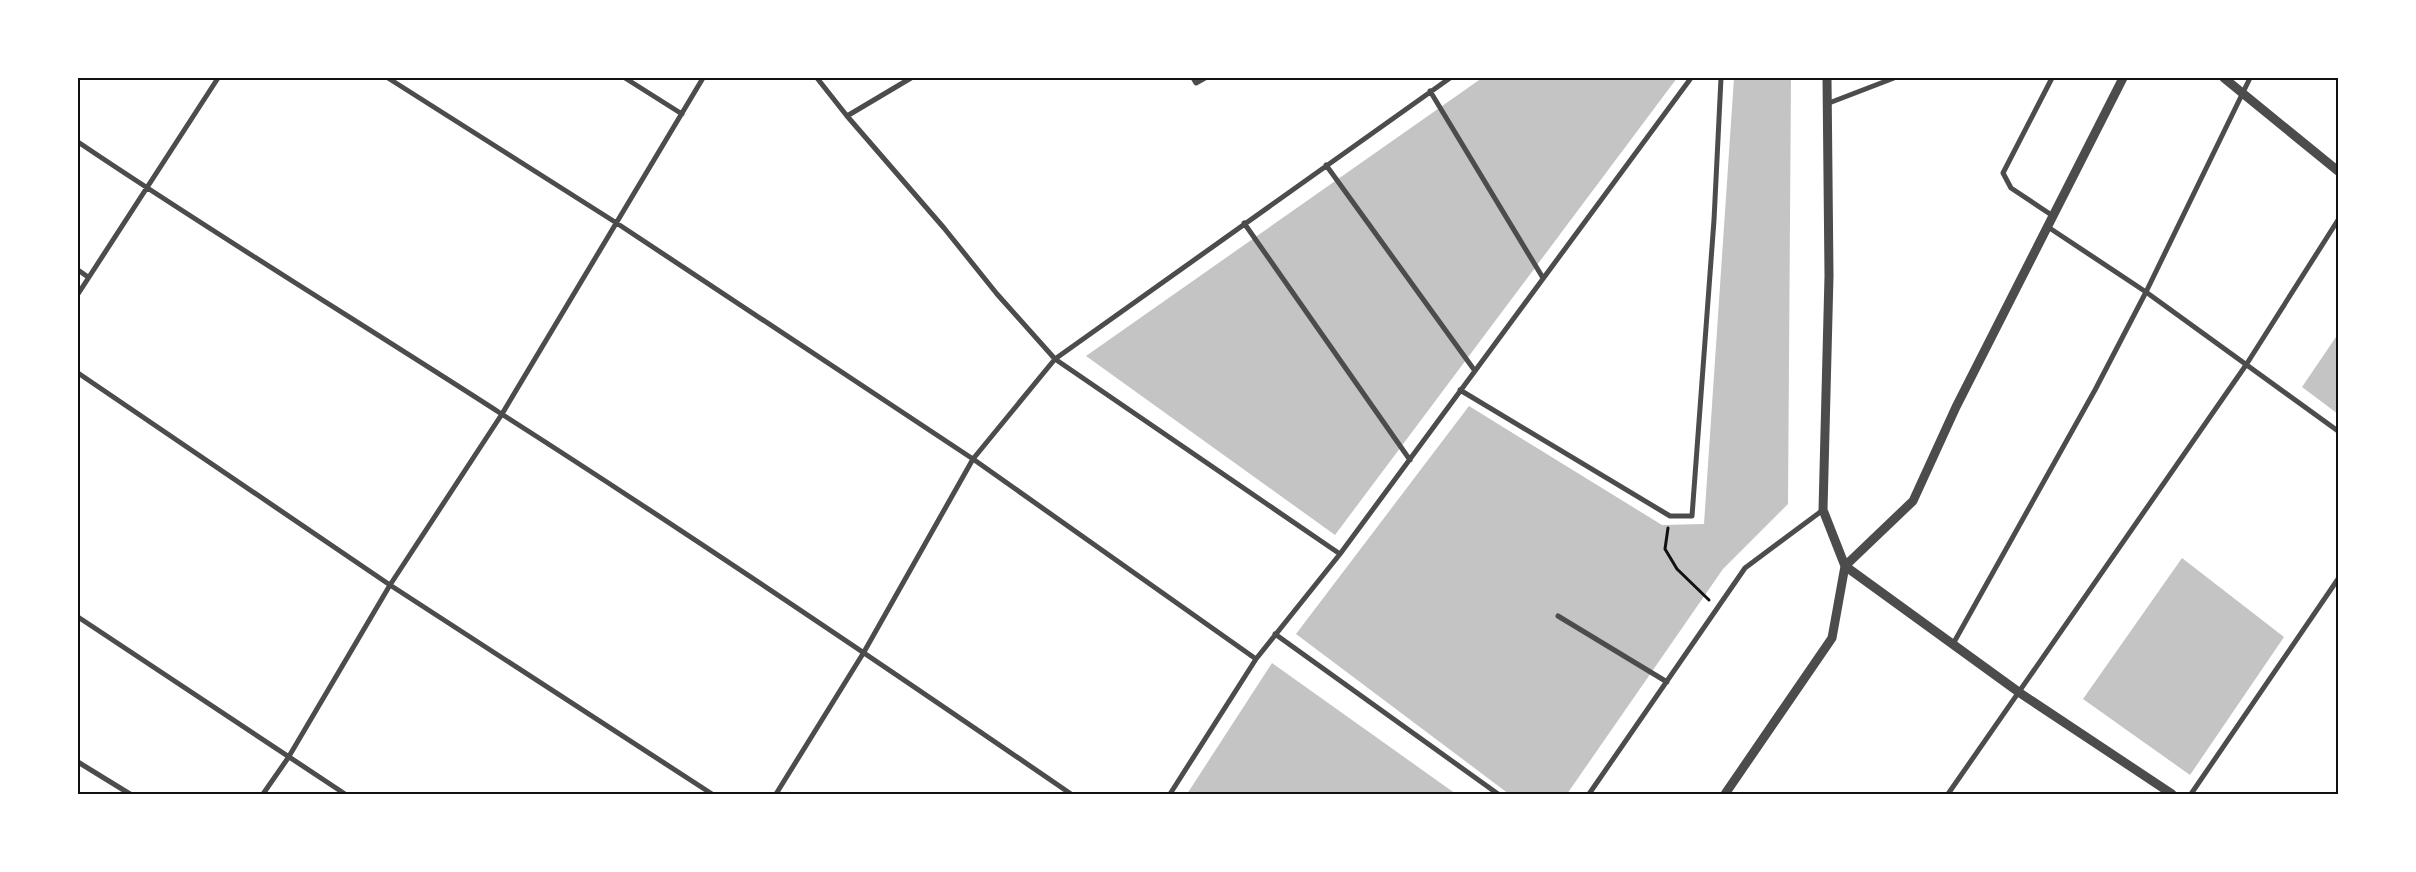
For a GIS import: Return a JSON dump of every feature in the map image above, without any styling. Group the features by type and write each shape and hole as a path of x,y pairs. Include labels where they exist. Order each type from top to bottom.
{"street":[{"path":"78,294 218,78"},
{"path":"388,78 615,222 974,460 1256,659"},
{"path":"624,78 682,114"},
{"path":"263,794 288,758 390,585 502,414 615,222 703,78"},
{"path":"817,78 847,116 944,228 997,294 1055,358 1340,554"},
{"path":"847,116 912,78"},
{"path":"1193,78 1196,83 1205,78"},
{"path":"776,794 864,652 974,460 1055,358 1450,78"},
{"path":"1170,794 1256,659 1340,554 1691,78"},
{"path":"1460,390 1670,516 1692,516 1714,220 1721,78"},
{"path":"1725,794 1832,638 1845,566 1823,510 1829,276 1829,103 1827,78"},
{"path":"1829,103 1894,78"},
{"path":"2052,78 2003,173 2011,188 2053,216"},
{"path":"1845,566 1913,501 1956,407 2123,78"},
{"path":"2224,78 2338,171"},
{"path":"1953,644 2095,390 2146,292 2250,78"},
{"path":"1430,91 1543,278"},
{"path":"78,142 146,188 502,414 864,652 1071,794"},
{"path":"1326,165 1475,371"},
{"path":"1948,794 2020,693 2246,365 2338,220"},
{"path":"1244,224 1410,460"},
{"path":"2048,227 2146,292 2338,431"},
{"path":"78,270 88,277"},
{"path":"78,373 390,585 712,794"},
{"path":"1589,794 1745,568 1823,510"},
{"path":"1845,566 2020,693 2172,794"},
{"path":"2191,794 2338,579"},
{"path":"1558,616 1666,682"},
{"path":"78,617 288,758 346,794"},
{"path":"1276,634 1498,794"},
{"path":"78,762 130,794"}],"path":[{"path":"1670,516 1665,548 1677,569 1718,607"}],"building":[{"path":"1482,78 1677,78 1335,535 1086,356"},
{"path":"1734,78 1791,78 1788,504 1723,569 1567,794 1509,794 1296,634 1469,406 1662,525 1704,524"},
{"path":"2338,334 2338,414 2302,387"},
{"path":"2182,558 2284,637 2190,775 2083,699"},
{"path":"1272,663 1456,794 1187,794"}]}
